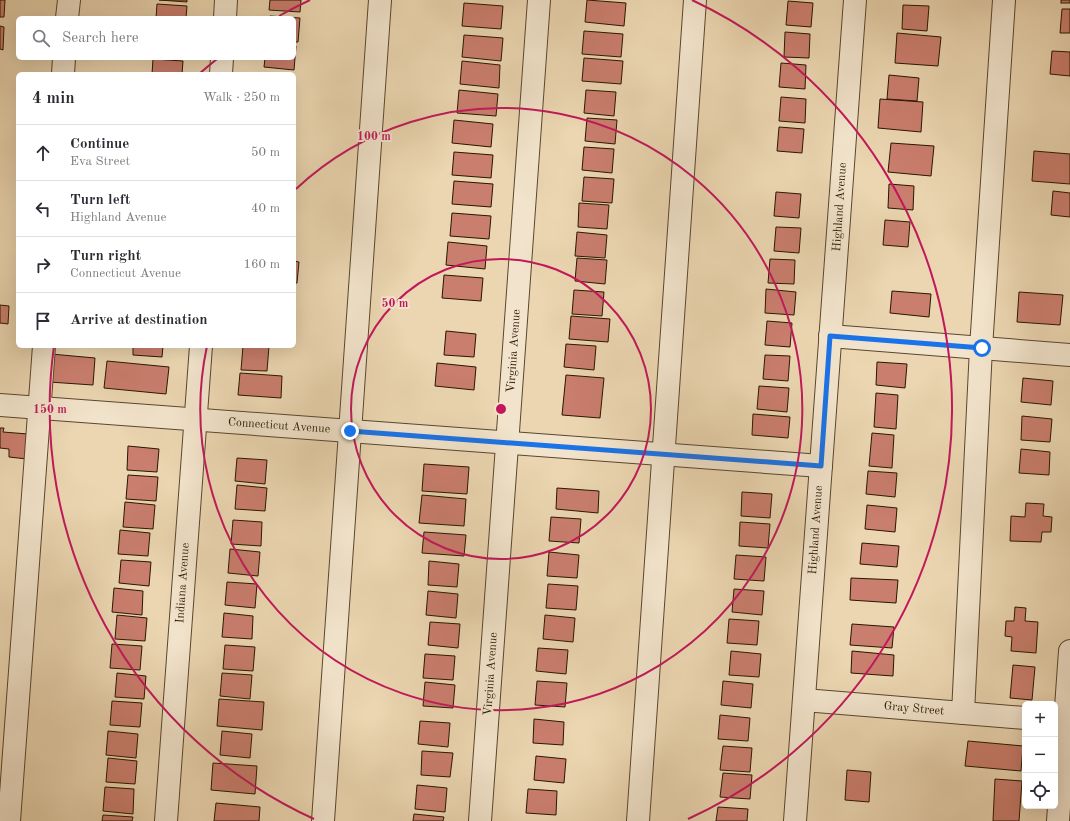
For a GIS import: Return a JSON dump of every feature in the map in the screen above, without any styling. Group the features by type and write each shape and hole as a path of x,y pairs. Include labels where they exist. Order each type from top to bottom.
{"street":[{"path":"67,16 69,0"},
{"path":"225,16 226,0"},
{"path":"323,821 380,0"},
{"name":"Virginia Avenue","path":"480,821 539,0"},
{"path":"638,821 695,0"},
{"name":"Highland Avenue","path":"795,821 855,0"},
{"path":"963,713 982,348 1004,0"},
{"path":"63,72 64,60"},
{"path":"220,72 222,60"},
{"path":"830,336 1070,355"},
{"path":"9,821 44,348"},
{"name":"Indiana Avenue","path":"166,821 201,348"},
{"name":"Connecticut Avenue","path":"0,405 821,466"},
{"path":"1058,821 1060,721 1070,651"},
{"name":"Gray Street","path":"804,700 1022,718"}],"building":[{"path":"0,0 5,0 4,17 0,17"},
{"path":"159,0 187,0 187,2"},
{"path":"270,0 301,0 300,12 269,10"},
{"path":"587,0 626,3 624,26 585,22"},
{"path":"1061,0 1070,0 1070,3 1061,3"},
{"path":"788,1 813,3 811,27 786,25"},
{"path":"464,3 503,6 501,29 462,26"},
{"path":"157,4 187,6 186,16 156,16"},
{"path":"903,5 929,6 927,31 902,29"},
{"path":"1062,9 1070,9 1070,33 1060,33"},
{"path":"296,18 300,18 298,42 296,42"},
{"path":"0,26 4,27 3,50 0,49"},
{"path":"584,31 623,34 621,57 582,54"},
{"path":"785,32 810,34 809,58 784,57"},
{"path":"897,33 941,37 938,66 895,63"},
{"path":"464,35 503,38 501,61 462,57"},
{"path":"1052,51 1070,52 1070,76 1050,74"},
{"path":"584,58 623,61 621,84 582,81"},
{"path":"153,60 183,61 182,72 152,72"},
{"path":"265,60 295,60 294,70 264,67"},
{"path":"462,61 500,65 499,88 460,84"},
{"path":"781,63 806,65 805,89 779,87"},
{"path":"889,75 919,78 917,101 887,99"},
{"path":"459,90 498,94 496,116 457,113"},
{"path":"586,90 616,92 614,116 584,113"},
{"path":"781,97 806,99 805,123 779,121"},
{"path":"880,99 923,102 921,132 878,128"},
{"path":"587,118 617,120 615,144 585,141"},
{"path":"454,120 493,124 491,147 452,143"},
{"path":"779,127 804,129 802,153 777,151"},
{"path":"891,143 934,146 931,176 888,172"},
{"path":"584,147 614,149 612,173 582,170"},
{"path":"1034,151 1070,154 1070,184 1032,181"},
{"path":"454,152 493,155 491,178 452,175"},
{"path":"584,177 614,179 612,203 582,201"},
{"path":"454,181 493,184 491,207 452,204"},
{"path":"889,184 914,186 913,210 888,208"},
{"path":"1053,191 1070,193 1070,217 1051,215"},
{"path":"776,192 801,194 799,218 774,216"},
{"path":"579,203 609,205 607,229 578,227"},
{"path":"452,213 491,216 489,239 450,236"},
{"path":"885,220 910,222 908,247 883,245"},
{"path":"776,227 801,228 799,253 774,251"},
{"path":"577,232 607,235 605,258 575,256"},
{"path":"448,242 487,246 485,269 446,265"},
{"path":"577,258 607,260 605,284 575,281"},
{"path":"770,259 795,260 794,284 768,283"},
{"path":"296,261 299,262 296,283"},
{"path":"444,275 483,278 481,301 442,298"},
{"path":"766,289 796,292 794,315 765,313"},
{"path":"574,290 604,292 602,316 572,314"},
{"path":"892,291 931,294 929,317 890,313"},
{"path":"1019,292 1063,295 1060,325 1017,322"},
{"path":"0,305 9,306 8,324 0,323"},
{"path":"571,316 610,319 608,342 569,339"},
{"path":"767,321 792,323 790,347 765,345"},
{"path":"446,331 476,334 474,357 444,355"},
{"path":"566,344 596,346 594,370 564,367"},
{"path":"133,348 163,348 162,357 133,355"},
{"path":"243,348 269,348 267,371 241,370"},
{"path":"51,354 95,358 93,385 49,382"},
{"path":"765,355 790,356 788,381 763,379"},
{"path":"107,361 169,367 166,394 104,388"},
{"path":"877,362 907,364 905,388 876,385"},
{"path":"437,363 476,367 474,390 435,386"},
{"path":"240,373 282,376 281,398 238,395"},
{"path":"566,375 604,378 600,418 562,415"},
{"path":"1023,378 1053,381 1051,405 1021,402"},
{"path":"759,386 789,388 787,412 757,409"},
{"path":"876,393 898,395 896,429 874,427"},
{"path":"753,414 790,417 788,438 752,435"},
{"path":"1022,416 1052,419 1050,442 1021,440"},
{"path":"0,428 4,428 3,432 28,434 27,459 9,457 9,449 0,448"},
{"path":"872,433 894,435 892,468 869,466"},
{"path":"128,446 159,449 157,472 127,470"},
{"path":"1021,449 1050,452 1049,475 1019,473"},
{"path":"237,458 267,460 265,484 235,481"},
{"path":"424,464 469,467 467,494 422,491"},
{"path":"868,471 897,473 895,497 866,494"},
{"path":"128,475 158,477 156,501 126,499"},
{"path":"237,485 267,488 265,511 235,509"},
{"path":"557,488 599,491 598,513 556,509"},
{"path":"742,492 772,494 770,518 741,516"},
{"path":"422,495 466,499 464,526 419,523"},
{"path":"125,502 155,505 153,529 123,527"},
{"path":"1026,503 1044,504 1043,516 1052,517 1051,532 1042,532 1041,542 1010,541 1011,516 1025,517"},
{"path":"867,505 897,508 895,532 865,529"},
{"path":"551,517 581,519 579,543 549,541"},
{"path":"233,520 262,522 261,546 231,544"},
{"path":"740,522 770,524 768,548 739,546"},
{"path":"120,530 150,533 148,556 118,554"},
{"path":"424,532 466,535 464,556 422,553"},
{"path":"862,543 899,546 897,567 860,564"},
{"path":"230,549 260,552 258,576 228,573"},
{"path":"549,552 579,555 577,578 547,576"},
{"path":"736,555 766,557 764,581 734,579"},
{"path":"121,560 151,562 149,586 119,583"},
{"path":"429,561 459,564 457,587 428,585"},
{"path":"851,578 898,580 896,603 850,600"},
{"path":"227,582 257,584 255,608 225,605"},
{"path":"548,584 578,586 576,610 546,608"},
{"path":"114,588 143,591 142,615 112,612"},
{"path":"734,589 764,591 762,615 732,612"},
{"path":"428,591 458,594 456,618 426,615"},
{"path":"1015,607 1026,608 1025,621 1038,622 1036,653 1011,651 1012,637 1005,636 1006,621 1014,621"},
{"path":"224,613 253,616 252,639 222,637"},
{"path":"117,615 147,618 145,641 115,639"},
{"path":"545,615 575,618 573,642 543,639"},
{"path":"729,619 759,621 757,645 727,643"},
{"path":"430,622 460,624 458,648 428,645"},
{"path":"852,624 894,627 892,648 850,645"},
{"path":"112,644 142,646 140,670 110,668"},
{"path":"225,645 255,647 253,671 223,669"},
{"path":"538,648 568,650 566,674 536,671"},
{"path":"731,651 761,654 759,677 729,675"},
{"path":"852,651 894,655 893,676 851,673"},
{"path":"425,654 455,656 453,680 423,678"},
{"path":"1013,665 1035,667 1032,700 1010,698"},
{"path":"117,673 146,676 144,699 115,697"},
{"path":"222,673 252,675 250,699 220,696"},
{"path":"537,681 567,683 565,707 535,705"},
{"path":"723,681 753,684 751,708 721,705"},
{"path":"425,682 455,685 453,708 423,706"},
{"path":"219,699 264,702 262,730 217,726"},
{"path":"112,701 142,703 140,727 110,725"},
{"path":"720,715 750,718 748,741 718,739"},
{"path":"534,719 564,722 563,745 533,743"},
{"path":"420,721 450,723 448,747 418,744"},
{"path":"108,731 138,734 136,758 106,755"},
{"path":"222,731 252,734 250,758 220,755"},
{"path":"968,741 1022,746 1021,771 965,766"},
{"path":"723,746 752,748 750,772 720,770"},
{"path":"422,751 453,753 450,777 421,775"},
{"path":"536,756 566,759 564,783 534,780"},
{"path":"108,758 137,761 135,784 106,782"},
{"path":"213,763 257,766 255,794 211,790"},
{"path":"847,770 871,772 869,802 845,800"},
{"path":"723,773 752,775 750,799 720,797"},
{"path":"995,779 1022,781 1019,821 993,821"},
{"path":"417,785 447,788 445,812 415,809"},
{"path":"105,787 134,789 133,814 103,811"},
{"path":"528,789 557,791 556,815 526,813"},
{"path":"216,803 260,807 259,821 214,821"},
{"path":"718,807 748,809 747,821 716,821"},
{"path":"414,814 444,817 443,821 413,821"},
{"path":"103,815 133,817 132,821 102,821"}],"route":[{"path":"350,431 821,466 830,336 982,348"}]}
